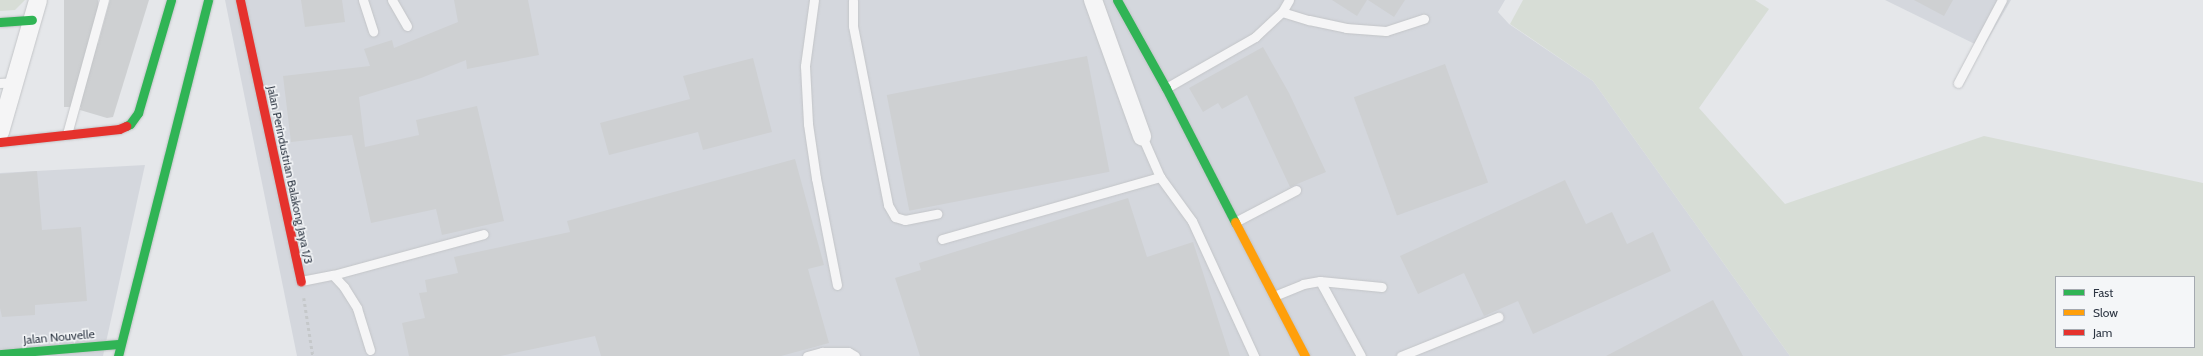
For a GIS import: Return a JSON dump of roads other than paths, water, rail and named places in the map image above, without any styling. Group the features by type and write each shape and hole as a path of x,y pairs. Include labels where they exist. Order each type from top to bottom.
{"street":[{"path":"0,132 8,83 38,0"},
{"path":"0,142 119,129 130,124 138,113 171,0"},
{"path":"118,356 208,0"},
{"name":"Jalan Perindustrian Balakong Jaya 1/3","path":"240,0 301,282"},
{"path":"1093,0 1142,136"},
{"path":"1117,0 1166,88 1305,356"},
{"path":"0,22 32,20"},
{"name":"Jalan Nouvelle","path":"0,354 120,344"}],"lane":[{"path":"67,135 104,0"},
{"path":"363,0 373,31"},
{"path":"392,0 407,26"},
{"path":"814,0 805,66 808,124 816,178 837,285"},
{"path":"853,0 853,26 888,205 895,217 904,220 937,214"},
{"path":"1166,88 1255,37 1282,12 1289,0"},
{"path":"1958,83 2002,0"},
{"path":"1282,12 1309,20 1346,28 1386,31 1424,19"},
{"path":"1142,136 1160,177 1192,221 1254,356"},
{"path":"942,239 1160,177"},
{"path":"1235,222 1296,190"},
{"path":"301,282 333,275 484,234"},
{"path":"333,275 344,287 357,308 370,350"},
{"path":"1320,281 1361,356"},
{"path":"1274,296 1303,284 1320,281 1382,287"},
{"path":"1401,356 1498,317"},
{"path":"807,356 822,352 848,352 855,356"}]}
